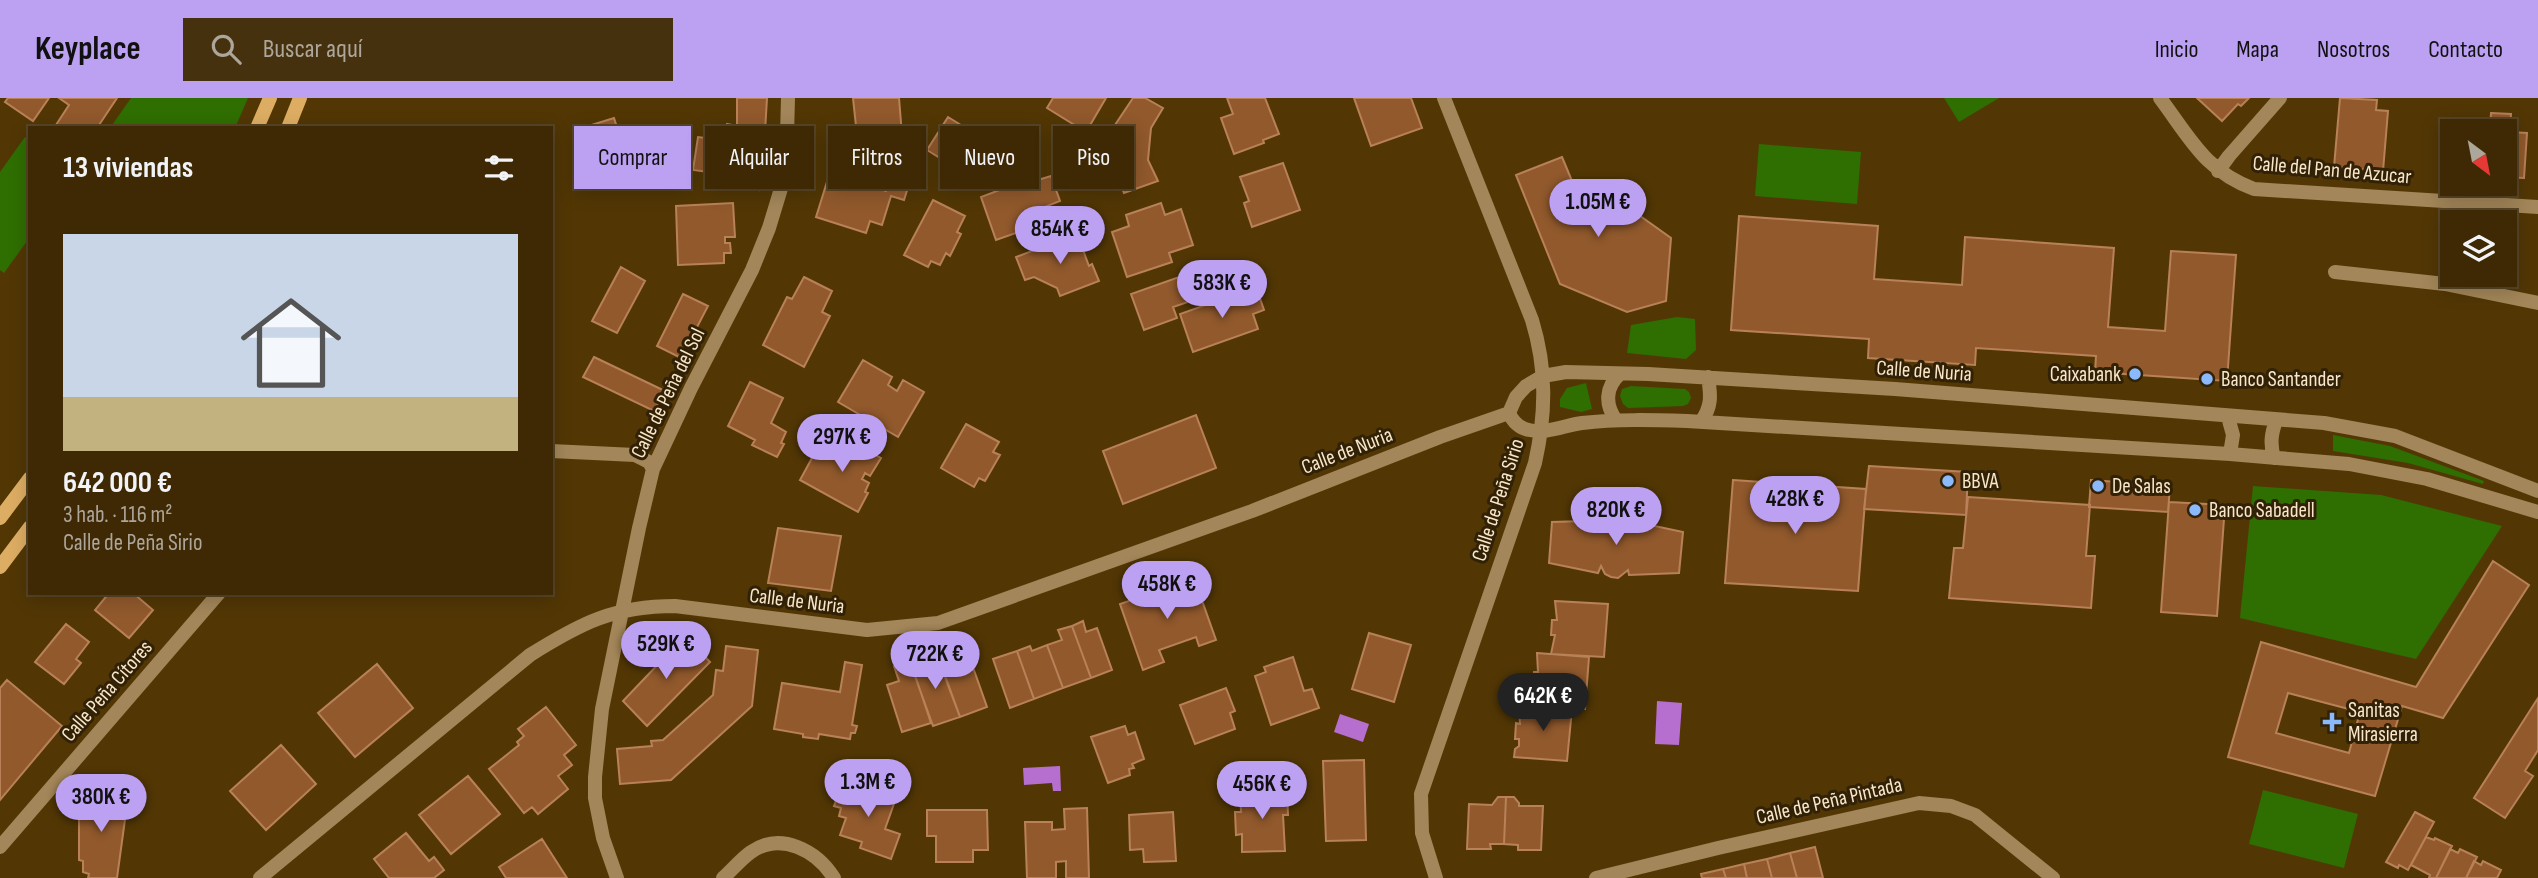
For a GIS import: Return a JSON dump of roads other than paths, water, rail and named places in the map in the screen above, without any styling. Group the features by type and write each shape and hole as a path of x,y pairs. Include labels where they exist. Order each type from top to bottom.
{"main road":[{"path":"258,126 270,98"},
{"path":"289,126 300,98"},
{"path":"0,518 28,481"},
{"path":"0,567 28,530"}],"street":[{"name":"Calle de Peña del Sol","path":"617,878 603,838 595,798 595,777 602,709 621,610 653,468 752,270 769,228 786,172 788,98"},
{"name":"Calle de Peña Sirio","path":"1436,878 1422,833 1421,794 1535,463 1545,401 1544,376 1532,320 1444,98"},
{"name":"Calle del Pan de Azucar","path":"2160,98 2203,156 2218,171 2231,180 2254,189 2538,207"},
{"path":"2218,171 2280,98"},
{"path":"2335,272 2445,284 2538,303"},
{"name":"Calle de Nuria","path":"1544,376 1566,373 1708,377 1895,389 2324,424 2395,436 2538,491"},
{"path":"1616,421 1610,411 1609,390 1613,380 1620,374"},
{"path":"1544,376 1526,386 1512,403 1509,413 1518,426 1527,430 1542,432 1572,424 1616,421 1701,422 2230,454 2349,464 2427,479 2538,512"},
{"path":"1701,422 1709,411 1711,401 1708,377"},
{"name":"Calle de Nuria","path":"260,878 530,655 602,615 648,606 675,606 867,631 938,623 1252,511 1463,428 1509,413"},
{"path":"2228,417 2233,435 2230,454"},
{"path":"2274,458 2271,447 2276,421"},
{"path":"553,451 635,456 649,462 653,468"},
{"name":"Calle Peña Cítores","path":"0,847 217,595"},
{"name":"Calle de Peña Pintada","path":"1596,878 1919,803 1951,806 1975,815 2053,878"},
{"path":"723,878 752,851 764,845 783,842 799,846 832,874 845,878"}],"place":[{"name":"Caixabank","path":"2135,374"},
{"name":"Banco Santander","path":"2207,379"},
{"name":"BBVA","path":"1948,481"},
{"name":"De Salas","path":"2098,486"},
{"name":"Banco Sabadell","path":"2195,510"},
{"name":"Sanitas Mirasierra","path":"2332,722"}]}
